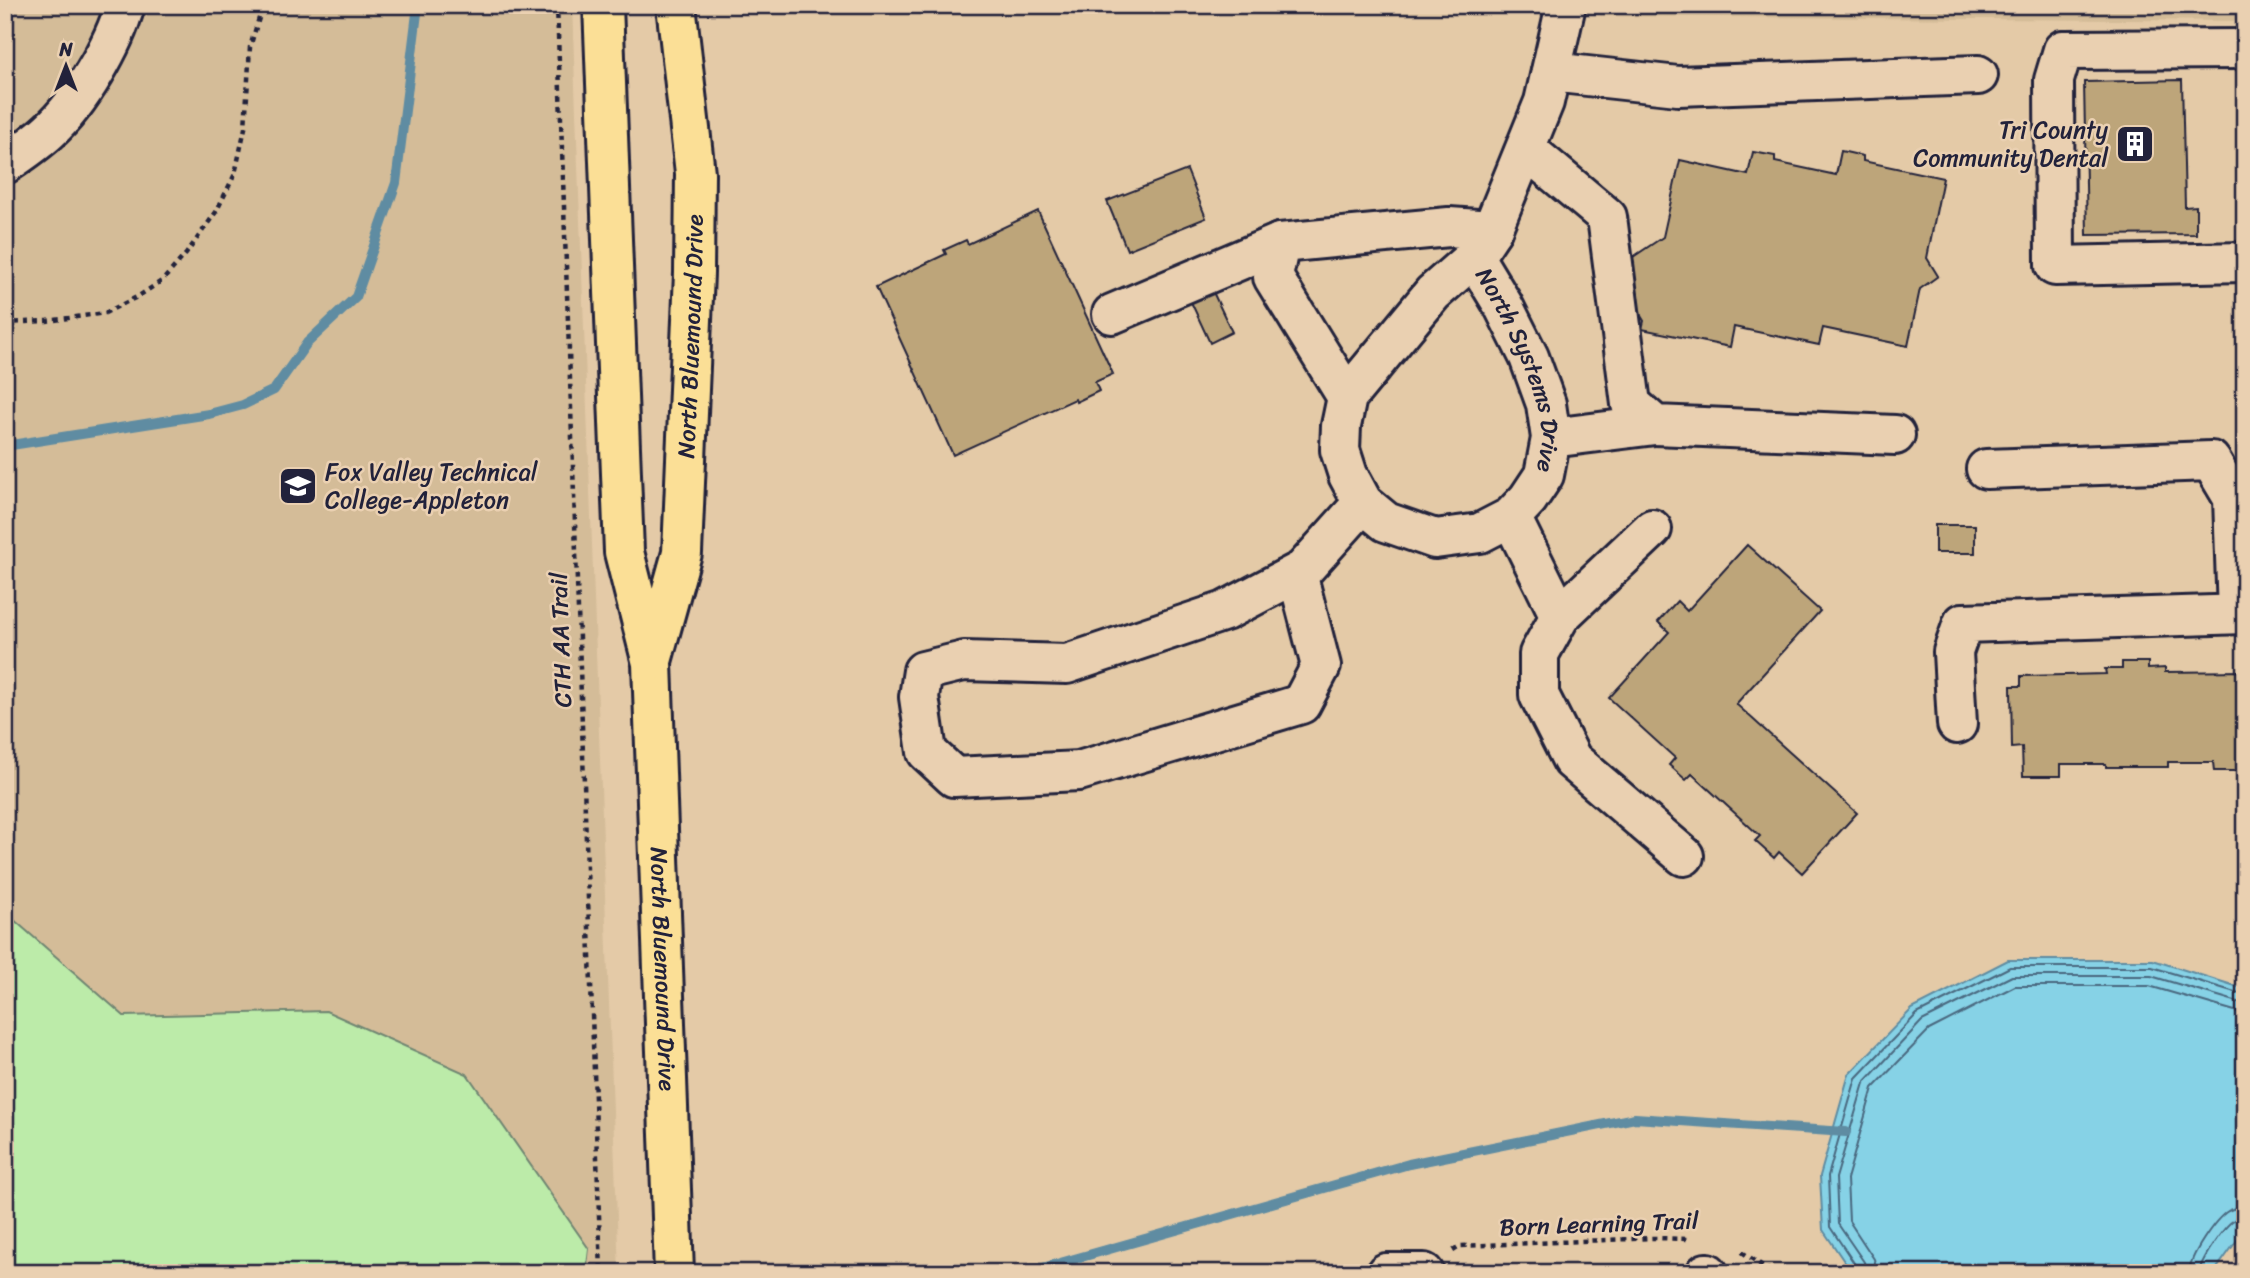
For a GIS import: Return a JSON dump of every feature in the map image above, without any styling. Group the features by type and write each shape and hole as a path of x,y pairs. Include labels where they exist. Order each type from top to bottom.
{"main road":[{"name":"North Bluemound Drive","path":"603,5 624,552 652,663 674,1273"},
{"name":"North Bluemound Drive","path":"652,663 682,553 694,273 695,173 676,5"}],"street":[{"path":"5,164 50,131 65,113 94,74 112,40 125,5"},
{"name":"North Systems Drive","path":"1483,244 1503,305 1530,357 1546,404 1551,438 1544,475 1528,499 1511,517 1480,533 1435,539 1386,522 1363,503 1348,475 1340,450 1341,426 1347,397 1433,293 1483,244 1544,102 1566,5"},
{"path":"2245,48 2063,50 2054,80 2054,266 2245,262"},
{"path":"1551,72 1678,86 1978,75"},
{"path":"1526,149 1607,217 1631,404 1655,425"},
{"path":"1112,314 1280,243 1449,227 1483,244"},
{"path":"1280,243 1273,276 1347,397"},
{"path":"1551,438 1655,425 1895,435"},
{"path":"1956,724 1953,652 1963,623 2241,614 2233,498 2211,461 1986,468"},
{"path":"1297,573 1321,666 1301,704 1079,771 954,777 927,752 919,697 923,671 964,661 1067,664 1226,611 1297,573 1302,571 1363,503"},
{"path":"1511,517 1560,616"},
{"path":"1653,528 1560,616 1539,654 1539,695 1572,760 1684,856"}],"path":[{"path":"5,324 105,313 163,280 186,254 216,212 235,174 245,128 250,47 263,5"},
{"name":"CTH AA Trail","path":"557,5 600,1273"},
{"name":"Born Learning Trail","path":"1411,1272 1461,1246 1654,1238 1710,1258 1773,1273"}],"shaded area":[{"name":"Fox Valley Technical College-Appleton","path":"5,5 572,5 619,1273 5,1273"},
{"path":"1602,5 2245,5 2245,21 1600,16"}],"green space":[{"path":"5,912 124,1016 326,1011 467,1074 589,1249 586,1273 5,1273"}],"water":[{"path":"2008,960 2153,960 2245,989 2245,1229 2215,1271 1852,1273 1823,1230 1820,1176 1849,1074 1912,1009"}],"building":[{"name":"Tri County Community Dental","path":"2182,80 2185,207 2196,206 2196,234 2087,235 2084,82"},
{"path":"1841,151 1863,156 1863,161 1943,178 1927,258 1938,276 1920,289 1908,346 1823,328 1819,345 1734,327 1730,347 1642,329 1644,321 1619,279 1621,265 1663,237 1680,160 1748,175 1753,152 1775,156 1775,162 1836,175"},
{"path":"1187,170 1206,218 1127,250 1107,201"},
{"path":"1038,211 1113,374 1095,382 1099,391 1076,402 1075,399 953,455 876,287 946,254 944,250 966,240 968,244"},
{"path":"1213,292 1232,332 1210,343 1191,302"},
{"path":"1935,525 1975,525 1975,553 1935,553"},
{"path":"1747,545 1820,611 1736,704 1857,813 1802,873 1779,852 1774,858 1755,841 1760,836 1692,774 1686,780 1669,765 1675,758 1609,698 1669,632 1658,622 1677,601 1687,611"},
{"path":"2122,662 2148,662 2148,669 2165,668 2165,672 2245,671 2245,771 2214,771 2213,762 2168,762 2168,767 2061,764 2061,776 2023,776 2022,747 2012,748 2011,686 2021,686 2021,676 2106,674 2105,669 2122,669"}],"waterway":[{"path":"5,446 209,414 243,405 274,390 307,343 356,297 396,183 418,5"},
{"path":"1025,1273 1409,1164 1635,1118 1846,1132"}],"place":[{"name":"Tri County Community Dental","path":"2135,144"},
{"name":"Fox Valley Technical College-Appleton","path":"298,486"}]}
